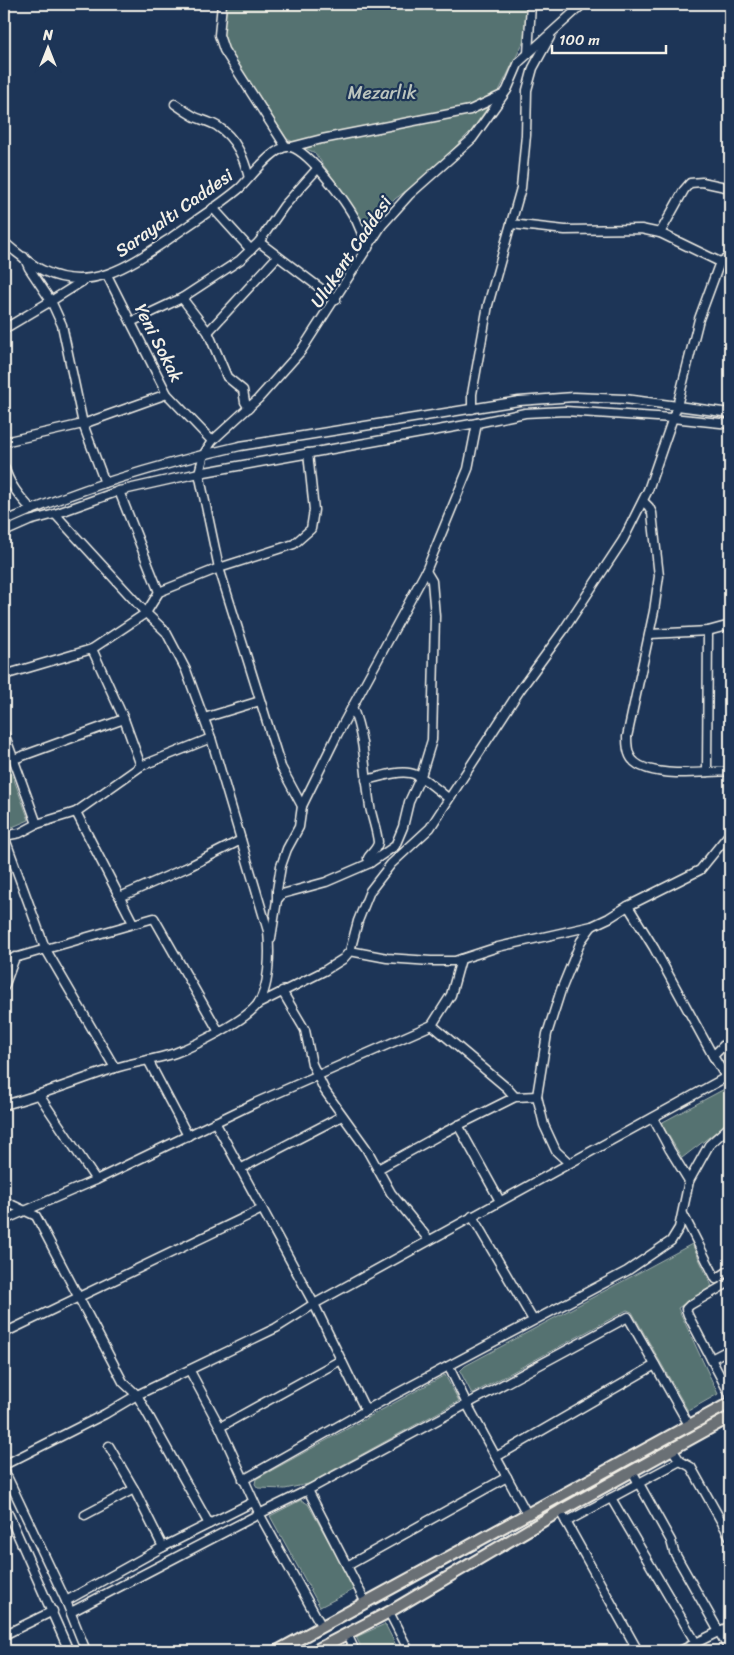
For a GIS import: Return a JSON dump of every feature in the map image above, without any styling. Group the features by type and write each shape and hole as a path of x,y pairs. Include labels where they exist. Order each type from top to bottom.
{"main road":[{"path":"278,1651 730,1402"},
{"path":"314,1651 389,1612 560,1511 730,1417"}],"street":[{"path":"222,4 219,35 224,50 288,147 314,162 355,218 368,248"},
{"path":"528,54 531,4"},
{"name":"Ulukent Caddesi","path":"199,473 204,454 212,441 249,408 301,351 336,300 382,225 409,195 472,139 503,95 519,62 583,4"},
{"path":"472,409 472,394 488,305 521,188 526,135 527,90 533,68 553,32"},
{"path":"288,147 470,110 503,95"},
{"path":"175,104 193,116 218,126 230,138 238,147 249,178"},
{"name":"Sarayaltı Caddesi","path":"4,242 42,270 58,276 86,279 107,275 148,253 213,208 239,188 281,148 288,147"},
{"path":"131,322 182,298 240,260 259,242 284,206 318,168"},
{"path":"660,233 684,190 690,183 702,182 730,188"},
{"path":"213,208 251,250"},
{"path":"511,224 565,230 641,229 660,233 720,262"},
{"path":"259,242 336,300"},
{"path":"4,255 13,250"},
{"path":"4,1105 39,1095 115,1068 175,1052 228,1028 258,1004 324,971 343,959 350,951 358,921 370,891 392,864 430,828 520,690 564,631 587,592 623,540 648,490 677,406 699,319 720,262 728,258 730,253"},
{"path":"24,257 51,301 62,325 83,424 105,483"},
{"path":"208,332 277,257"},
{"name":"Yeni Sokak","path":"107,275 168,394 212,441"},
{"path":"4,329 86,279"},
{"path":"182,298 208,332 227,377 242,390 245,402 249,408"},
{"path":"4,442 83,424 168,394"},
{"path":"4,522 105,483 204,454 240,446 519,401 574,397 624,400 730,413"},
{"path":"4,532 29,521 55,514 119,491 199,473 524,413 565,411 730,424"},
{"path":"258,1004 265,991 277,900 278,876 287,849 300,827 302,806 352,707 426,571 468,469 477,423"},
{"path":"4,674 92,649 146,613 159,592 219,568 294,544 311,529 314,510 308,453"},
{"path":"4,466 6,482 32,510"},
{"path":"199,473 219,568 244,643 260,701 281,767 302,806"},
{"path":"119,491 159,592"},
{"path":"643,501 652,513 659,576 650,634 627,737 630,756 638,765 652,770 730,771"},
{"path":"55,514 146,613 166,632 186,670 211,738 268,931 270,945"},
{"path":"277,900 282,894 326,882 370,863 395,846 432,740 435,616 432,580 426,571"},
{"path":"650,634 708,631 730,625"},
{"path":"707,772 708,631"},
{"path":"92,649 124,719 141,766"},
{"path":"204,718 260,701"},
{"path":"352,707 360,734 372,823 378,842 377,847 368,858 370,863"},
{"path":"14,759 124,719"},
{"path":"4,733 37,824"},
{"path":"115,1068 45,948 4,836 20,833 37,824 76,812 141,766 211,738"},
{"path":"366,780 403,772 421,776 448,798"},
{"path":"76,812 133,923"},
{"path":"350,951 387,958 431,962 455,961 498,946 592,926 700,870 730,833"},
{"path":"120,897 188,867 241,840"},
{"path":"4,1464 276,1328 314,1304 728,1076 713,1056 628,906"},
{"path":"4,961 154,918 219,1032"},
{"path":"569,1163 556,1151 544,1125 537,1096 548,1034 561,990 580,941 592,926"},
{"path":"4,988 15,957"},
{"path":"4,1220 96,1180 256,1103 432,1026 451,995 461,958"},
{"path":"282,991 305,1030 312,1064 318,1076 342,1116 366,1148 391,1193 429,1240"},
{"path":"432,1026 507,1088 515,1097"},
{"path":"713,1056 730,1039"},
{"path":"148,1060 188,1136"},
{"path":"39,1095 96,1180"},
{"path":"378,1169 458,1125 515,1097 537,1096"},
{"path":"240,1169 342,1116"},
{"path":"652,1118 689,1181"},
{"path":"215,1122 314,1304 366,1411"},
{"path":"458,1125 500,1201"},
{"path":"243,1480 533,1320 627,1271 671,1241 679,1228 689,1181 709,1145 730,1126"},
{"path":"4,1201 36,1216 123,1382 137,1396 209,1524"},
{"path":"4,1333 262,1209"},
{"path":"682,1214 716,1279 730,1270"},
{"path":"472,1216 533,1320"},
{"path":"730,1282 686,1309 730,1395"},
{"path":"71,1612 308,1490 628,1317 690,1425"},
{"path":"711,1359 730,1349"},
{"path":"220,1426 341,1360"},
{"path":"496,1457 655,1365"},
{"path":"449,1368 527,1514"},
{"path":"190,1371 220,1426 259,1514 322,1627"},
{"path":"109,1446 134,1489 163,1547"},
{"path":"672,1449 680,1461 691,1468 730,1537"},
{"path":"566,1522 680,1461"},
{"path":"4,1470 71,1612 86,1651"},
{"path":"632,1471 671,1541 674,1552 730,1651"},
{"path":"347,1566 507,1477"},
{"path":"85,1515 134,1489"},
{"path":"308,1490 366,1603"},
{"path":"611,1498 696,1643"},
{"path":"66,1601 163,1547 253,1502"},
{"path":"4,1504 69,1651"},
{"path":"560,1511 638,1651"},
{"path":"4,1635 53,1612"},
{"path":"389,1612 409,1651"},
{"path":"680,1651 730,1626"},
{"path":"347,1634 355,1651"}],"green space":[{"name":"Mezarlık","path":"227,4 528,4 524,41 499,91 472,130 425,177 395,199 368,229 315,153 287,139 222,39"},
{"path":"4,753 29,820 10,828 5,824 4,819"},
{"path":"730,1086 730,1121 682,1158 661,1123"},
{"path":"692,1244 712,1286 678,1308 718,1394 688,1411 632,1312 627,1310 472,1394 460,1371 465,1366"},
{"path":"445,1375 459,1401 308,1484 285,1489 258,1488 255,1484 256,1479"},
{"path":"301,1500 308,1504 355,1589 320,1607 270,1516"},
{"path":"385,1624 399,1651 363,1651 356,1637"}]}
